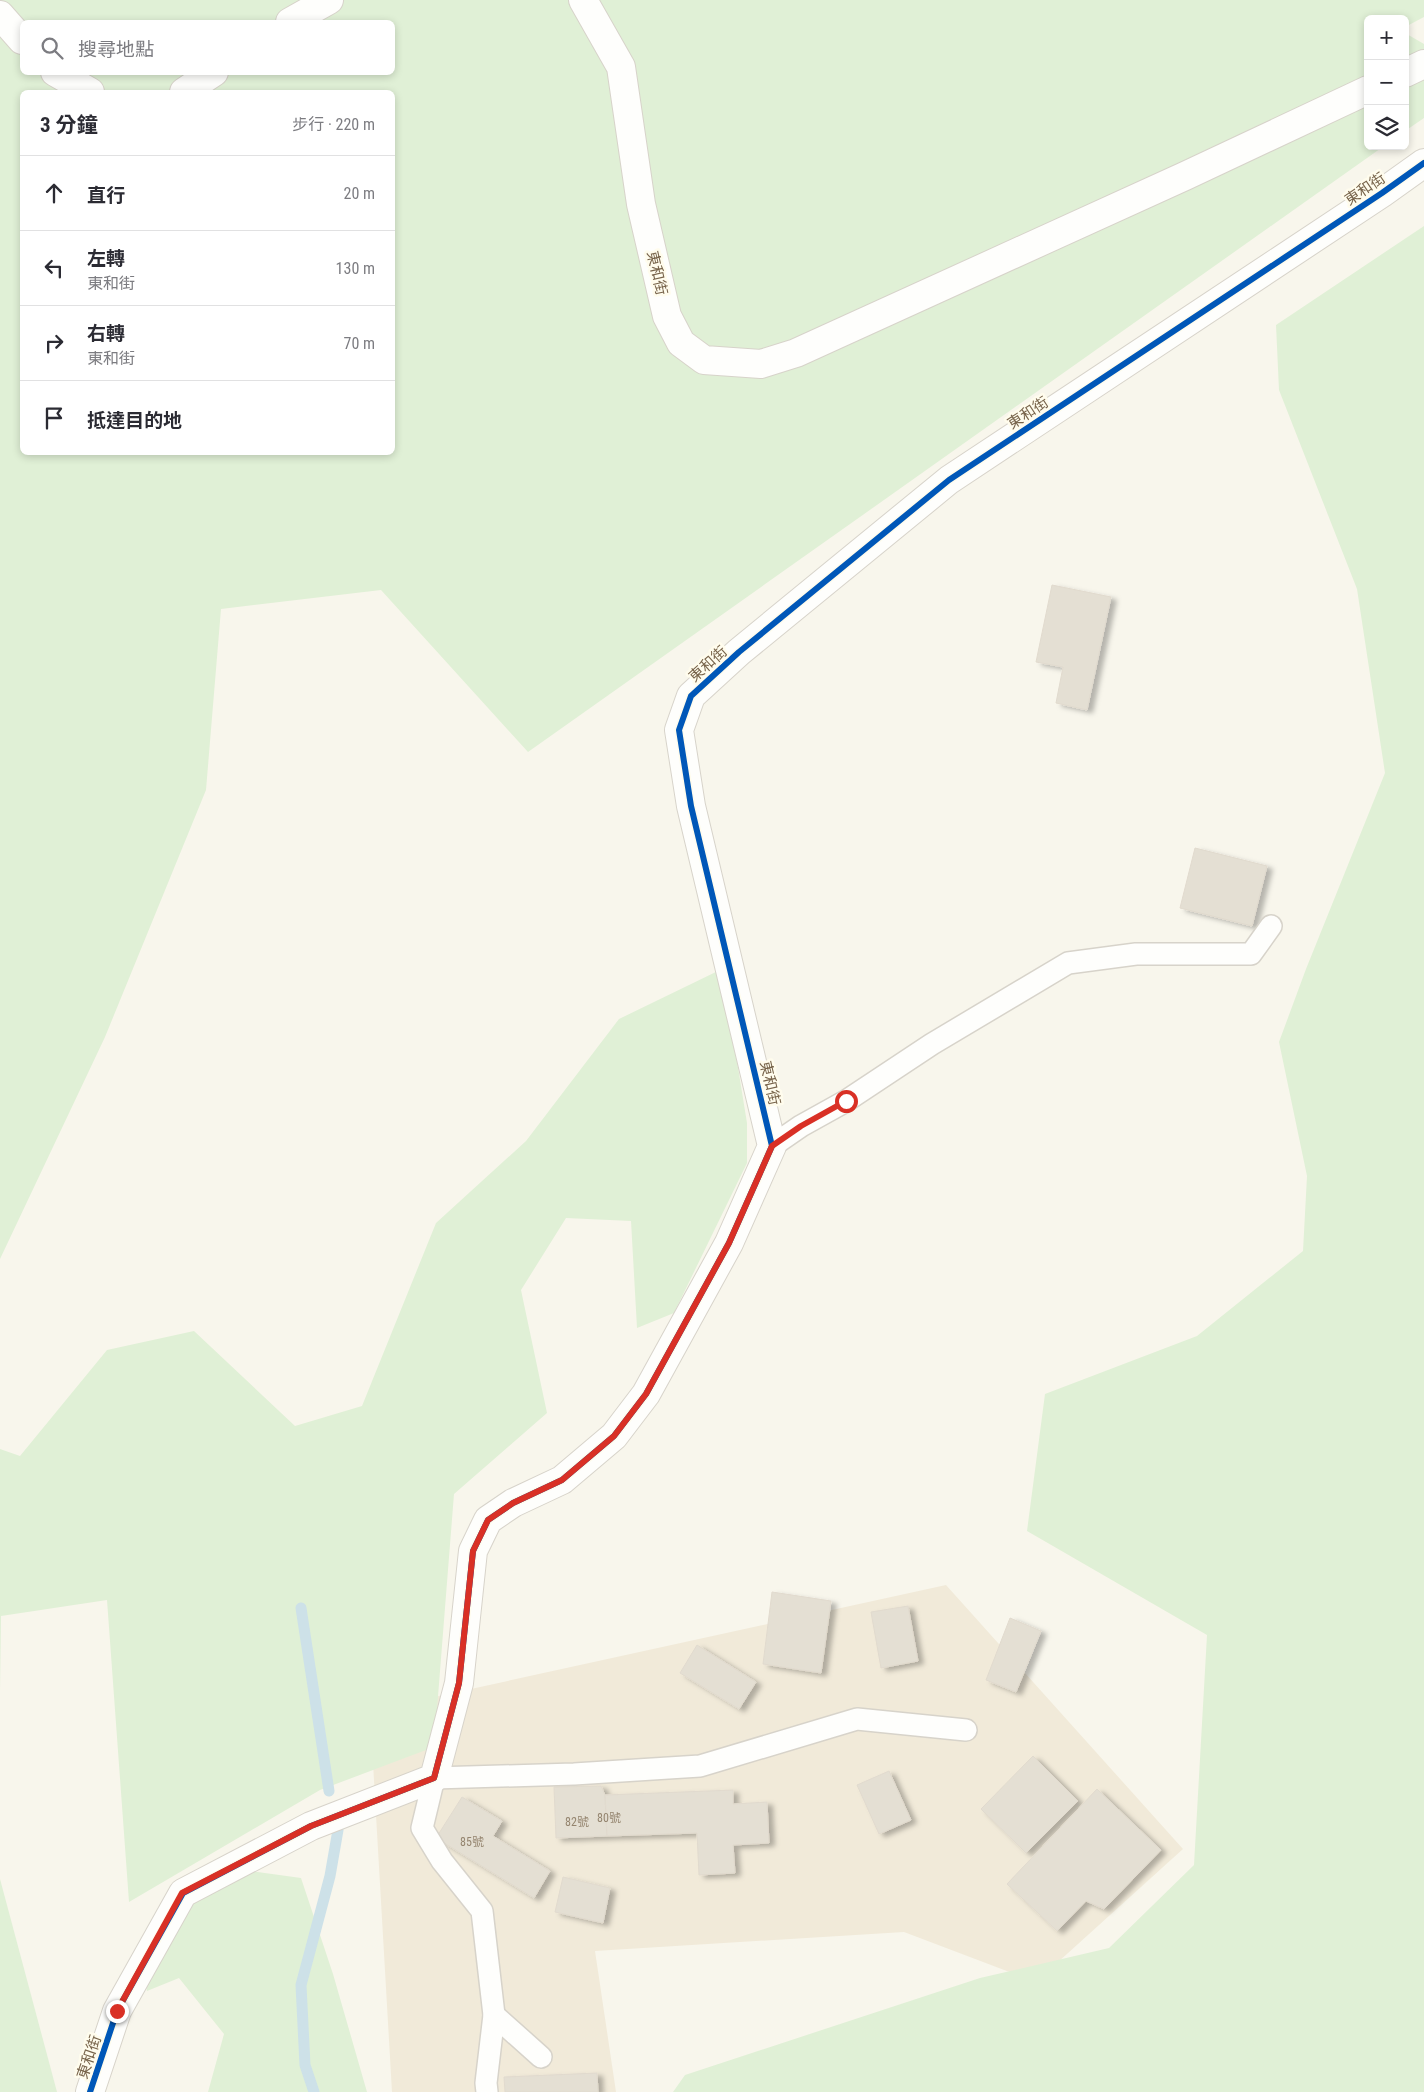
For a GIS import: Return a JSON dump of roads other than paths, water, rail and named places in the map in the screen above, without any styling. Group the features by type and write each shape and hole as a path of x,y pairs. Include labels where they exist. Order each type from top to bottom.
{"street":[{"path":"293,20 328,0"},
{"name":"東和街","path":"583,0 621,67 641,204 667,316 681,343 704,360 761,364 796,353 1185,176 1364,92"},
{"path":"0,15 20,38"},
{"path":"1409,70 1424,64"},
{"path":"60,75 86,90"},
{"path":"187,90 210,75"},
{"name":"東和街","path":"772,1146 691,806 679,730 691,696 739,652 949,480 1374,199 1424,163"},
{"path":"434,1778 459,1683 473,1551 488,1520 513,1503 562,1480 614,1436 646,1394 729,1243 772,1146"},
{"name":"東和街","path":"90,2092 117,2011 182,1893 311,1826 434,1778"}],"lane":[{"path":"772,1146 801,1126 846,1101 932,1044 1068,964 1136,954 1250,954 1271,926"},
{"path":"487,2092 486,2083 494,2015 482,1911 442,1861 422,1828 434,1778 574,1774 700,1766 857,1719 966,1730"},
{"path":"494,2015 541,2057"}],"waterway":[{"path":"301,1608 329,1791"},
{"path":"314,2092 305,2065 301,1985 330,1876 338,1830"}]}
